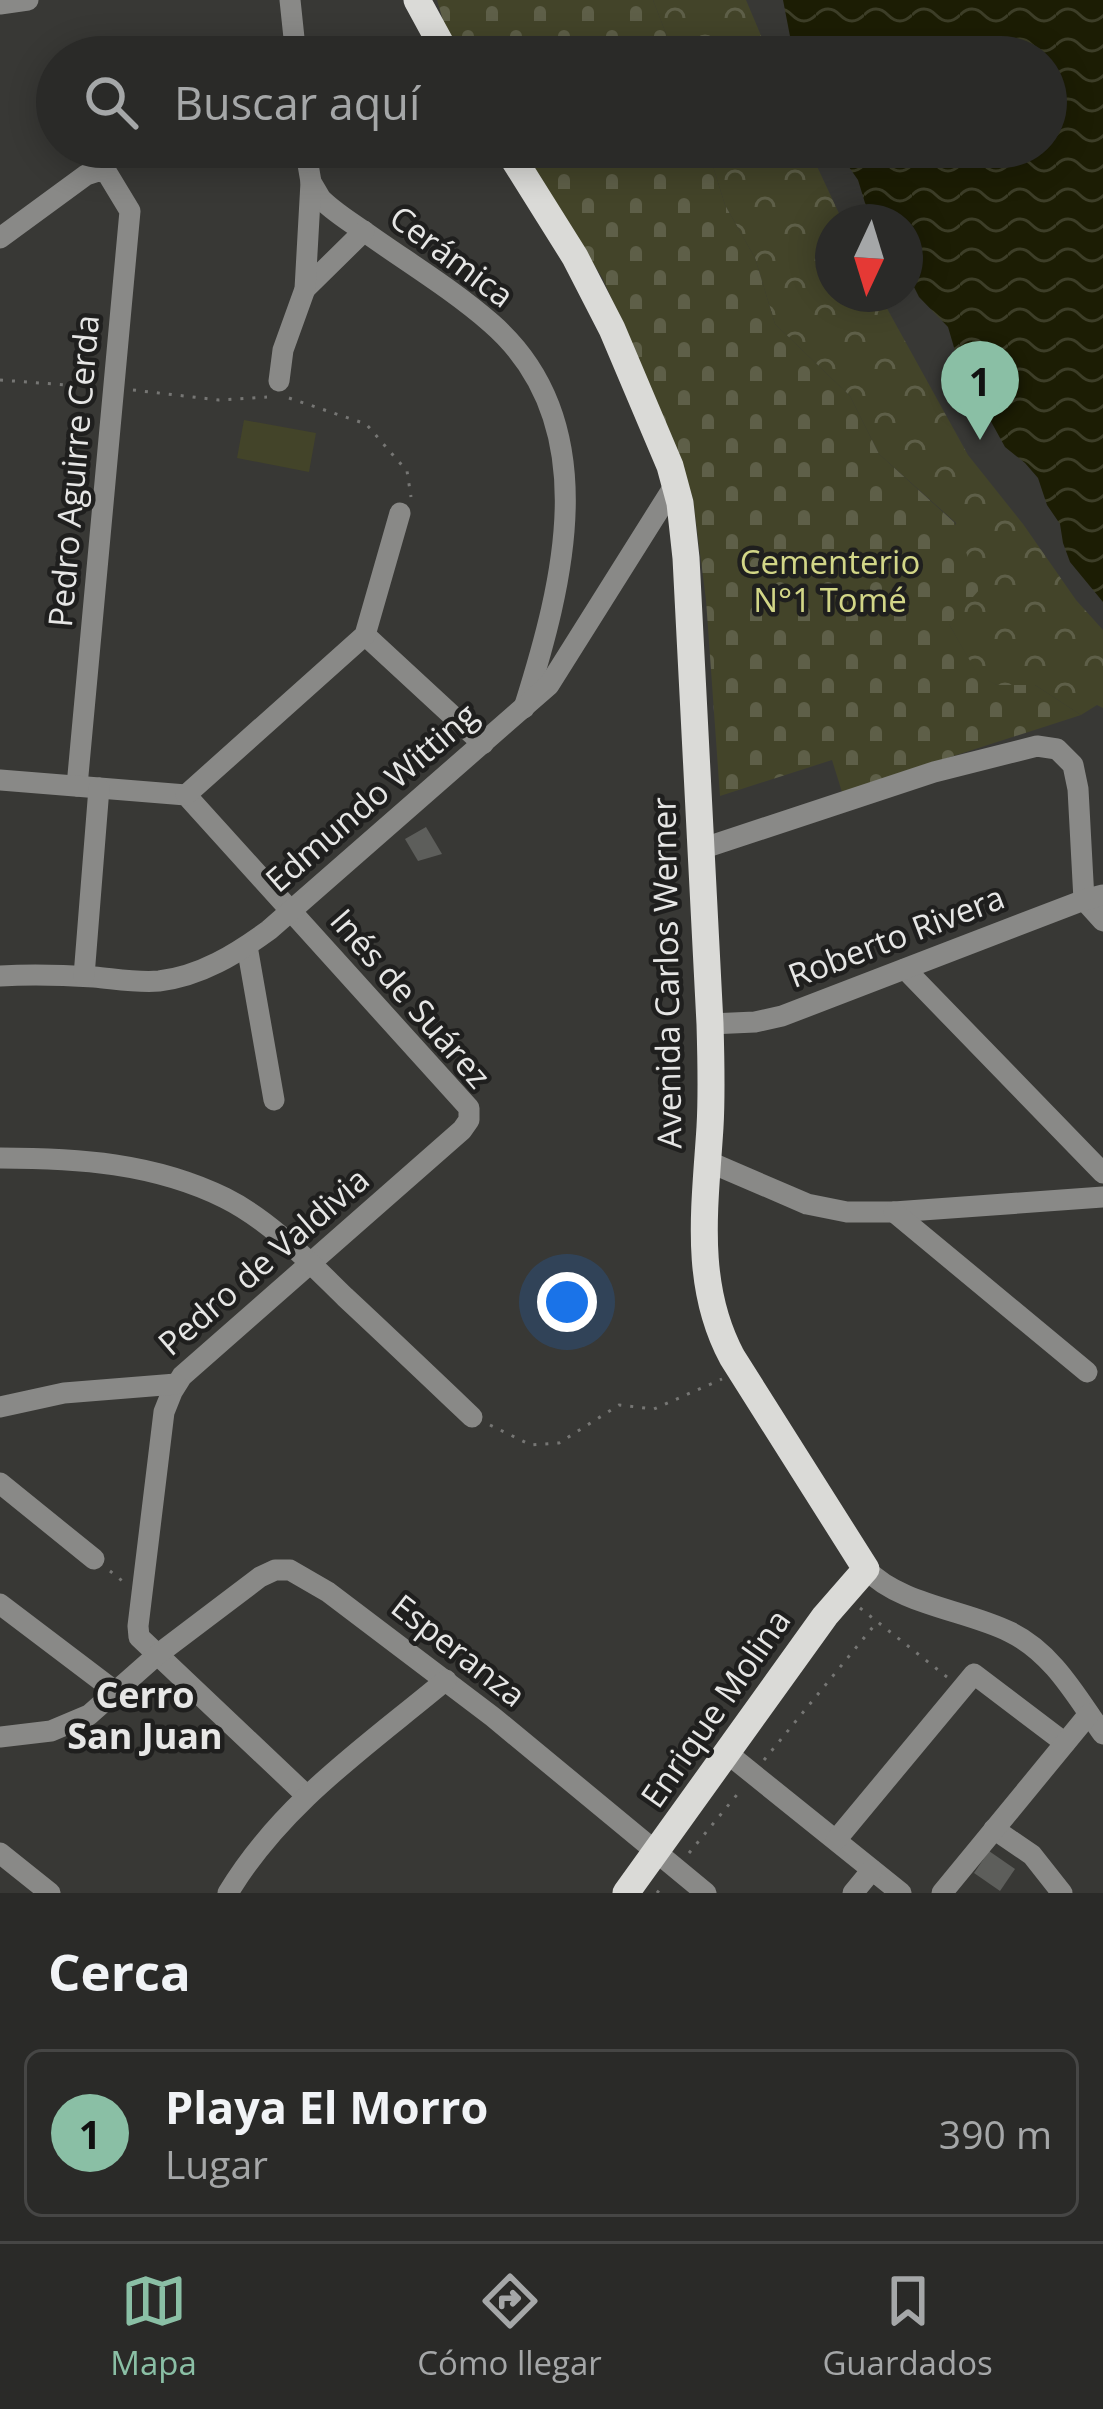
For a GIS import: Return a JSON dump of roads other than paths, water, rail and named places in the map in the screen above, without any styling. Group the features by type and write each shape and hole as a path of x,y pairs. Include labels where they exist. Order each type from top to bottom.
{"main road":[{"path":"417,0 437,36"},
{"name":"Avenida Carlos Werner","path":"519,168 589,281 676,483 686,558 710,1024 704,1241 705,1276 715,1319 740,1370 866,1569"},
{"name":"Enrique Molina","path":"626,1893 666,1861 727,1753 824,1616 866,1569"}],"street":[{"path":"0,4 28,0"},
{"path":"290,0 294,36"},
{"path":"279,381 284,350 305,289 309,168"},
{"name":"Pedro Aguirre Cerda","path":"0,238 80,179 103,171 124,199 130,216 88,787 84,976"},
{"name":"Cerámica","path":"311,182 328,206 490,322 529,367 552,415 563,460 565,536 551,613 523,709"},
{"path":"305,289 364,231"},
{"name":"Edmundo Witting","path":"0,976 148,982 202,970 247,946 557,676 676,483"},
{"path":"0,780 186,795 365,635 406,509"},
{"path":"365,635 483,745"},
{"path":"701,849 934,772 1037,746 1057,749 1073,765 1094,897 1103,921"},
{"name":"Inés de Suárez","path":"186,795 466,1101 470,1116"},
{"name":"Roberto Rivera","path":"710,1024 782,1016 1094,897"},
{"path":"247,946 274,1100"},
{"path":"905,969 1103,1173"},
{"name":"Pedro de Valdivia","path":"0,1407 64,1393 176,1384 462,1130 470,1116"},
{"path":"0,1158 102,1162 174,1178 241,1207 309,1262 472,1418"},
{"path":"707,1161 819,1208 847,1212 895,1213 1103,1197"},
{"path":"895,1213 1087,1372"},
{"path":"176,1384 162,1424 138,1632 142,1641 306,1795"},
{"path":"0,1484 94,1559"},
{"name":"Esperanza","path":"157,1655 260,1577 283,1568 298,1574 446,1680 706,1893"},
{"name":"Avenida Carlos Werner","path":"866,1569 897,1591 1025,1640 1052,1663 1103,1734"},
{"path":"0,1604 116,1692"},
{"path":"0,1737 64,1727 89,1715 157,1655"},
{"path":"228,1893 261,1844 306,1795 446,1680"},
{"path":"836,1840 968,1682 1065,1743"},
{"path":"942,1893 1089,1714"},
{"path":"727,1753 902,1893"},
{"path":"994,1829 1032,1855 1062,1893"},
{"path":"0,1853 50,1893"},
{"path":"854,1893 872,1870"}],"water":[{"path":"783,0 1103,0 1103,602 1070,562 1060,524 1038,478 1005,447 983,407 966,388 948,327 923,301 923,204 866,204 850,168 1067,168 1067,36 790,36"}],"place":[{"name":"Playa El Morro","path":"980,440"}],"district":[{"name":"Cerro San Juan","path":"145,1714"}],"park label":[{"name":"Cementerio N°1 Tomé","path":"830,580"}]}
